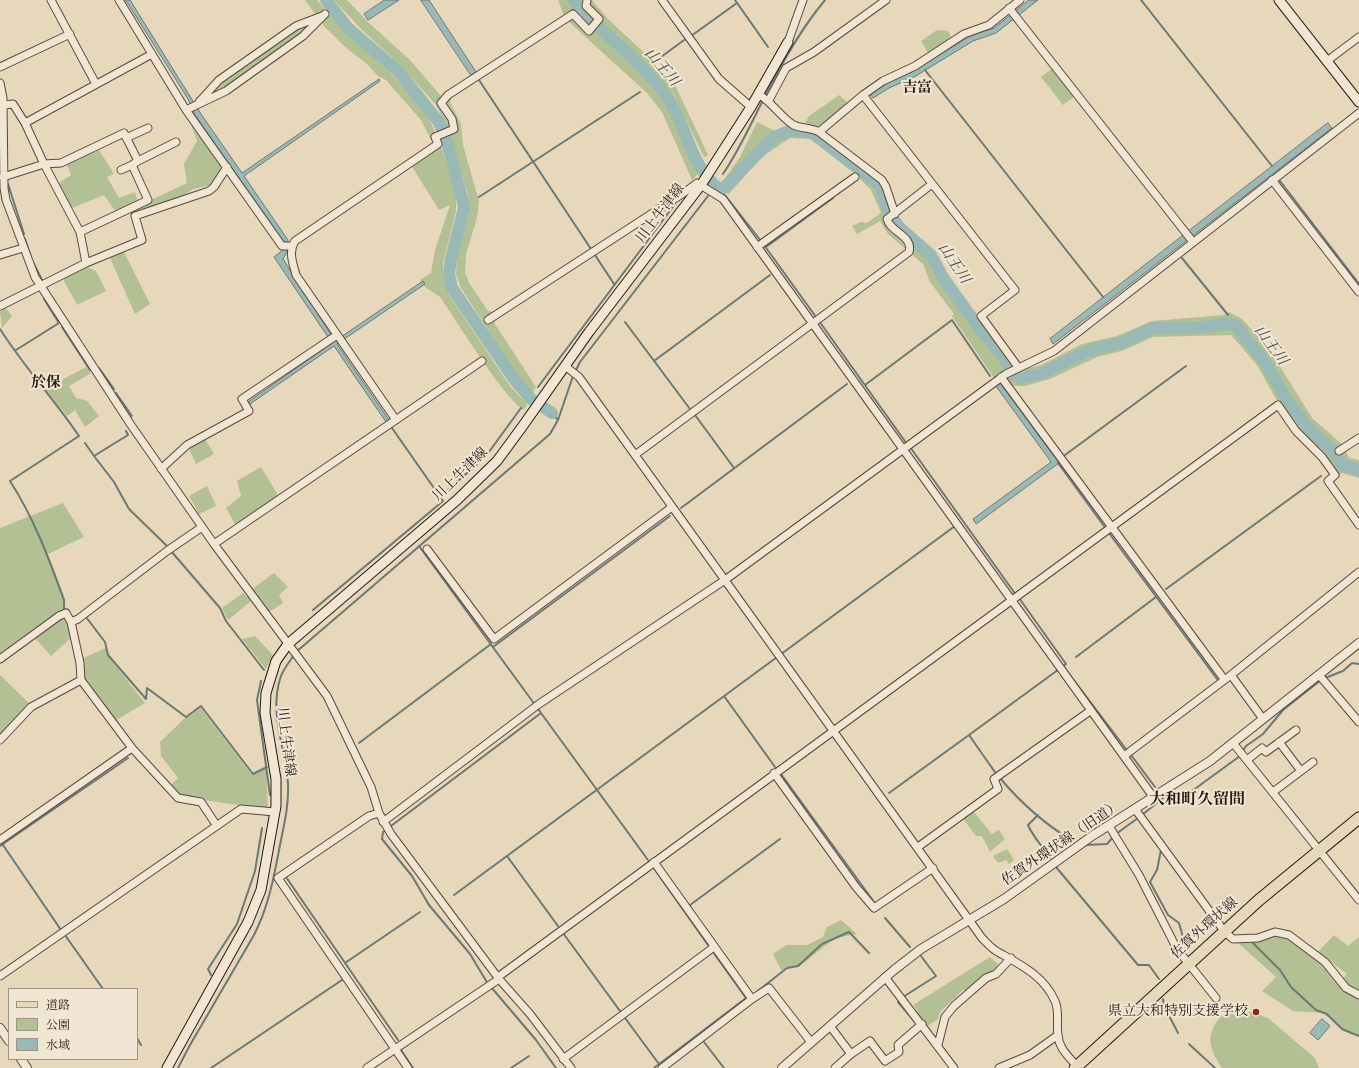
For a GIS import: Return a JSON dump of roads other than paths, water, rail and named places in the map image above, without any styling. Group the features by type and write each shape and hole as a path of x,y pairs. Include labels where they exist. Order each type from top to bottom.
{"main road":[{"path":"1279,0 1359,102"},
{"path":"751,107 788,42"},
{"name":"川上牛津線","path":"167,1068 248,922 261,890 275,812 276,780 265,713 266,692 276,661 290,646 478,480 505,450 544,395 568,368 701,185 751,107"},
{"name":"佐賀外環状線","path":"1077,1067 1224,931 1359,818"}],"street":[{"path":"51,0 96,84"},
{"path":"119,0 186,110 282,246 292,246"},
{"path":"396,420 336,338 296,275 290,251 292,246 295,241 438,144 435,137 454,129 452,119 441,103 448,96 573,14 589,31 599,19 586,6 587,0"},
{"path":"662,0 716,74 751,107"},
{"path":"788,42 803,0"},
{"path":"769,100 786,68 814,52 886,0"},
{"path":"819,132 863,95 883,81 915,66 964,34 989,25 1010,10 1020,0"},
{"path":"1010,10 1193,242"},
{"path":"186,110 197,103 226,91 303,36 325,14 289,30 219,80 197,103"},
{"path":"0,67 70,34"},
{"path":"1327,61 1359,37"},
{"path":"25,123 152,54"},
{"path":"0,83 3,105 3,177 6,200 23,248 40,285 161,469 202,528 327,696 371,787 383,822 391,834 498,978 530,1014 571,1068"},
{"path":"758,94 769,100 793,125 813,128 882,180 886,187 894,214"},
{"path":"863,95 1015,290 980,316 984,323 1012,356 1018,367"},
{"path":"3,105 13,104 25,123 44,164 80,232 86,263"},
{"path":"383,822 536,706 725,580 1003,376 1018,367 1054,351 1359,112"},
{"path":"126,138 148,128"},
{"path":"3,177 44,164 61,163 124,133 148,200 80,232"},
{"path":"121,170 176,142"},
{"path":"0,306 86,263 142,240 135,216 208,191 214,187 227,167"},
{"path":"757,247 855,177"},
{"path":"1272,180 1359,292"},
{"path":"488,320 697,183 723,200 1154,798"},
{"path":"635,455 909,252 910,249 908,240 889,224 887,219 932,184"},
{"path":"0,254 23,248"},
{"path":"161,469 187,445 249,412 242,399 336,338"},
{"path":"214,544 482,361"},
{"path":"568,368 579,377 982,938 997,952 1022,964 1045,986 1055,1002 1058,1016 1058,1035 1061,1046 1067,1057 1077,1067"},
{"path":"1003,376 1112,526 1227,677 1263,719"},
{"path":"367,1068 489,986 774,773 1278,405 1296,431 1322,457 1335,475 1328,481 1359,525"},
{"path":"1339,452 1359,438"},
{"path":"427,549 494,639 672,507"},
{"path":"71,622 78,619 167,551 202,528"},
{"path":"1124,756 1227,677 1359,572"},
{"path":"0,660 59,616 66,613 71,622 80,663 81,680 132,748 178,798 201,802 217,826"},
{"name":"佐賀外環状線（旧道）","path":"782,1068 885,977 921,949 1004,899 1051,864 1113,832 1139,814 1154,798 1236,746 1263,719 1359,643"},
{"path":"1320,674 1359,722"},
{"path":"0,740 32,707 81,680"},
{"path":"918,847 998,789 994,779 1090,711"},
{"path":"1246,758 1262,748 1266,752 1296,730"},
{"path":"1279,742 1301,771"},
{"path":"1236,746 1359,900"},
{"path":"0,840 132,748"},
{"path":"1273,792 1313,762"},
{"path":"774,773 856,887 874,908 933,868"},
{"path":"0,976 241,809 275,812"},
{"path":"379,813 370,816 278,878 408,1068"},
{"path":"1139,814 1224,931 1233,939 1258,938 1275,932 1289,935 1325,962 1346,988 1359,995"},
{"path":"1113,832 1139,875 1177,949 1216,998"},
{"path":"654,862 752,999"},
{"path":"563,1059 714,947"},
{"path":"938,1045 945,1017 954,1006 986,978 996,974 1011,958"},
{"path":"885,977 902,1002 922,1024 954,1068"},
{"path":"662,1068 752,999 769,988 811,1042"},
{"path":"835,1068 851,1054 870,1041 885,1062 899,1052 898,1045 922,1024"},
{"path":"830,1026 851,1054"},
{"path":"0,1028 8,1040"},
{"path":"999,1068 1030,1055 1058,1035"}],"water":[{"path":"126,0 130,0 201,114 242,173 379,79 380,81 244,176 288,240 287,252 283,259 335,341 423,281 425,284 337,344 389,420 386,422 334,346 250,404 248,402 332,343 274,257 284,249 284,242 195,115 188,99"},
{"path":"385,0 399,0 368,20 364,14"},
{"path":"421,0 429,0 476,72 471,75"},
{"path":"1029,0 1038,0 996,33 973,41 914,77 889,88 873,98 870,94 887,83 912,72 970,36 994,28"},
{"path":"1328,123 1332,128 1053,344 1050,339"},
{"path":"1000,383 1059,463 976,524 973,519 1051,462 996,386"},
{"path":"1322,1019 1330,1026 1318,1040 1310,1033"}],"waterway":[{"path":"326,0 348,28 398,71 438,121 445,135 464,208 451,259 449,274 452,288 514,379 531,399 552,413"},
{"name":"山王川","path":"574,0 579,10 636,61 657,83 673,107 695,158 702,170 720,189 725,187 774,137 791,130 813,133 880,185 889,213 900,228 931,255 944,279 980,329 1005,359 1014,375 1022,378 1041,374 1087,351 1121,343 1152,328 1196,328 1225,324 1235,325 1265,362 1287,400 1309,429 1333,451 1342,465 1359,470"},
{"path":"735,0 768,47"},
{"path":"723,174 738,149 790,50 825,0"},
{"path":"1141,0 1272,166"},
{"path":"691,36 737,3"},
{"path":"654,62 687,38"},
{"path":"925,70 1103,297"},
{"path":"479,80 591,249"},
{"path":"479,197 640,92"},
{"path":"1280,181 1359,284"},
{"path":"8,184 24,234"},
{"path":"720,189 761,241"},
{"path":"575,372 580,362 708,196"},
{"path":"766,247 833,198"},
{"path":"538,387 675,204"},
{"path":"25,239 31,257"},
{"path":"764,245 816,317"},
{"path":"595,255 614,284"},
{"path":"1182,258 1228,315"},
{"path":"33,262 42,280"},
{"path":"654,361 770,275"},
{"path":"16,350 59,323 44,299"},
{"path":"865,385 952,320 990,376"},
{"path":"819,321 907,444"},
{"path":"625,322 690,409"},
{"path":"62,327 90,370"},
{"path":"0,329 19,357 79,436 10,481 26,509 53,569 64,600 64,609"},
{"path":"1065,455 1186,366"},
{"path":"99,368 114,389"},
{"path":"558,420 573,376"},
{"path":"681,508 847,384"},
{"path":"116,393 132,416"},
{"path":"440,497 486,456 521,408"},
{"path":"296,652 550,434 558,420 552,413"},
{"path":"695,415 734,468"},
{"path":"313,610 443,501 392,428"},
{"path":"126,431 128,435 94,456 114,482 129,509 167,546"},
{"path":"85,443 94,456"},
{"path":"910,447 1016,595"},
{"path":"1058,463 1104,526"},
{"path":"1166,589 1321,476"},
{"path":"493,647 670,516"},
{"path":"454,895 955,526"},
{"path":"1109,533 1217,679"},
{"path":"419,546 541,713 383,832 382,839 412,876 429,905 470,954 488,984"},
{"path":"171,551 220,608 226,621 264,670"},
{"path":"1076,657 1156,597"},
{"path":"997,775 969,735 1066,664 1019,598"},
{"path":"86,617 105,642 108,655 146,699 147,688 186,717 201,706 253,774 267,767"},
{"path":"359,743 491,644"},
{"path":"178,1068 254,935 264,913 285,822 288,792 287,771 277,719 277,692 282,673 294,655"},
{"path":"1325,678 1343,671 1352,663 1359,664"},
{"path":"1063,666 1126,749"},
{"path":"1242,752 1246,746 1263,734 1283,710 1321,680"},
{"path":"261,681 257,700 270,795"},
{"path":"724,696 775,767"},
{"path":"541,713 648,860"},
{"path":"889,793 969,735"},
{"path":"1131,755 1155,787"},
{"path":"1142,815 1169,793 1176,799 1181,799 1240,756"},
{"path":"0,846 128,758"},
{"path":"781,774 874,902"},
{"path":"1000,778 1016,796 1034,812 1053,828 1073,841"},
{"path":"1038,815 1028,825 1035,838 1050,858"},
{"path":"1116,834 1138,818"},
{"path":"211,975 208,969 237,924 255,871 262,828"},
{"path":"1086,845 1107,844 1113,837"},
{"path":"690,905 780,839"},
{"path":"3,845 61,930"},
{"path":"1161,850 1157,870 1150,882 1168,915 1179,923 1183,937 1191,944"},
{"path":"507,856 558,926"},
{"path":"653,867 708,945"},
{"path":"1056,867 1138,965 1149,965 1159,979"},
{"path":"286,877 398,1040"},
{"path":"345,963 420,912"},
{"path":"885,918 910,947"},
{"path":"754,994 787,968 798,966 822,944 849,932 869,953"},
{"path":"563,933 620,1011"},
{"path":"65,935 102,988"},
{"path":"1253,943 1280,970 1291,987 1316,1010 1327,1014 1342,1029 1359,1036"},
{"path":"654,1068 746,998 713,952"},
{"path":"903,997 936,976 921,956"},
{"path":"211,1068 342,980"},
{"path":"491,987 536,1040 556,1068"},
{"path":"1163,999 1164,1006 1178,1033"},
{"path":"898,1002 916,1023"},
{"path":"625,1018 659,1064"},
{"path":"138,1040 141,1045"},
{"path":"704,1042 724,1068"},
{"path":"1189,1044 1215,1068"},
{"path":"401,1050 413,1068"},
{"path":"511,1068 529,1056"}],"place":[{"name":"県立大和特別支援学校","path":"1256,1012"}],"district":[{"name":"吉富","path":"917,89"},
{"name":"於保","path":"46,384"},
{"name":"大和町久留間","path":"1197,801"}]}
